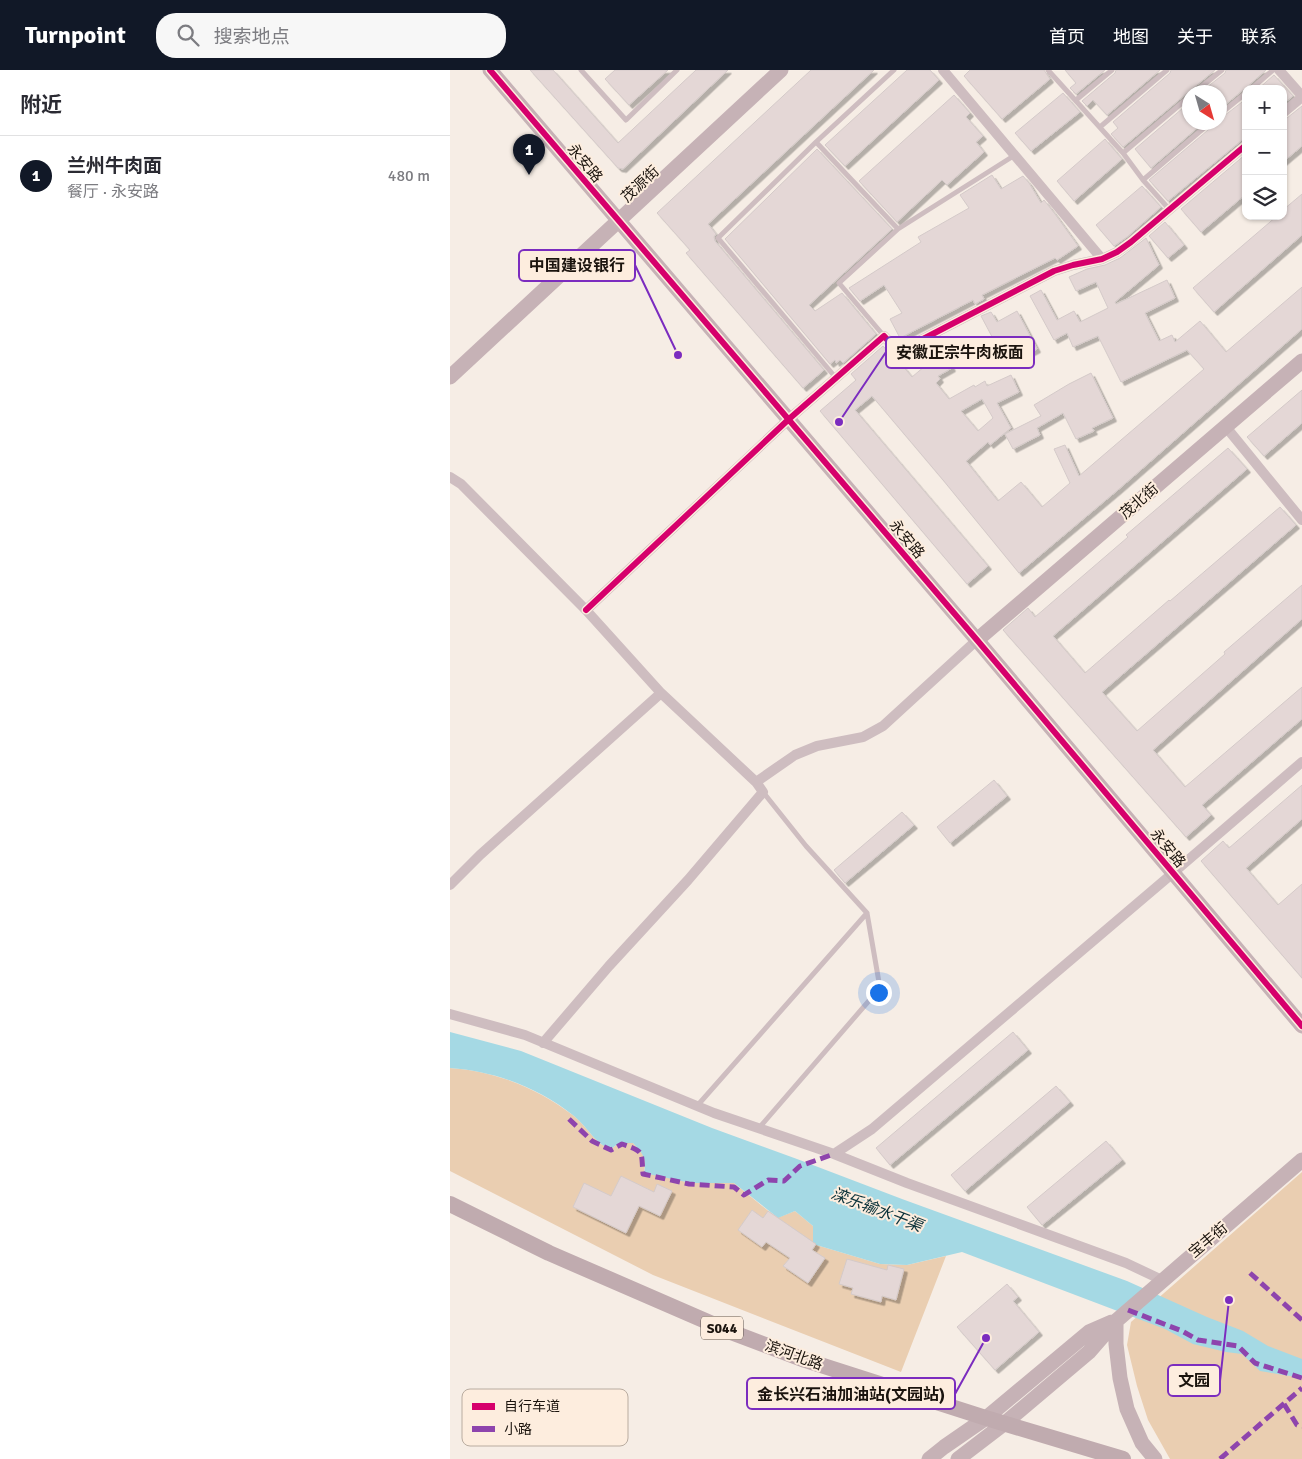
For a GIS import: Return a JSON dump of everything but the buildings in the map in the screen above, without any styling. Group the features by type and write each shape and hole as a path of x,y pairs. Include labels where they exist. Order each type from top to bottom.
{"main road":[{"name":"滨河北路","path":"450,1204 549,1253 731,1332 805,1360 986,1418 1123,1459"}],"street":[{"name":"茂源街","path":"450,378 781,70"},
{"path":"943,70 1102,260"},
{"name":"永安路","path":"492,71 977,640 1302,1026"},
{"path":"1281,71 1302,97 1287,110"},
{"path":"586,610 789,419 884,336 898,352 1054,271 1102,260 1131,242 1242,148"},
{"name":"茂北街","path":"977,640 1302,361"},
{"path":"1226,427 1302,520"},
{"path":"450,477 461,484 586,610 661,692 756,782 763,792 688,880 609,966 543,1043"},
{"path":"756,782 796,755 817,746 863,737 882,726 977,640"},
{"path":"450,885 480,855 661,692"},
{"path":"834,1154 872,1129 1302,762"},
{"path":"450,1014 525,1035 697,1106 834,1154 907,1183 1126,1263 1162,1280"},
{"name":"宝丰街","path":"958,1459 1005,1423 1089,1352 1116,1321 1302,1160"},
{"path":"1116,1321 1116,1344 1126,1408 1142,1443 1155,1459"},
{"name":"宝丰街","path":"929,1459 986,1418 1088,1332 1116,1321"}],"lane":[{"path":"581,70 626,120 677,70"},
{"path":"836,378 718,238 816,142 894,70"},
{"path":"1050,70 1169,209"},
{"path":"1076,100 1112,70"},
{"path":"1100,127 1167,70"},
{"path":"1204,85 1222,70"},
{"path":"1258,85 1281,71"},
{"path":"1227,109 1242,96"},
{"path":"1123,153 1182,104"},
{"path":"1143,180 1202,130"},
{"path":"816,142 898,229"},
{"path":"884,336 839,283 898,229 1015,155"},
{"path":"759,1129 880,988 867,913 806,846 763,792"},
{"path":"697,1106 867,913"}],"shaded area":[{"path":"450,1068 500,1077 531,1089 574,1116 597,1141 611,1149 619,1143 633,1143 643,1156 645,1163 644,1172 691,1183 734,1183 777,1218 795,1211 813,1226 813,1244 880,1264 907,1265 946,1256 901,1372 653,1275 450,1171"},
{"path":"1302,1172 1302,1459 1170,1459 1148,1420 1137,1386 1127,1345 1131,1322"}],"water":[{"name":"滦乐输水干渠","path":"450,1032 521,1051 712,1128 1127,1281 1243,1331 1268,1346 1302,1359 1302,1378 1260,1371 1242,1354 1193,1344 1165,1329 962,1252 907,1265 880,1264 813,1244 813,1226 795,1211 778,1218 734,1183 691,1183 644,1173 645,1164 643,1156 633,1143 619,1143 611,1149 597,1141 574,1116 531,1089 500,1077 450,1068"}],"marked path":[{"path":"569,1119 592,1141 611,1150 622,1144 638,1151 642,1157 643,1174 689,1184 734,1187 744,1195 768,1180 784,1181 800,1166 834,1154"},
{"path":"1250,1273 1302,1320"},
{"path":"1128,1310 1182,1331 1198,1340 1238,1346 1255,1363 1302,1378"},
{"path":"1220,1459 1302,1388"},
{"path":"1284,1404 1297,1425 1302,1427"}],"cycle path":[{"path":"490,70 977,640 1302,1026"},
{"path":"586,610 789,419 884,336 898,352 1054,271 1102,259 1117,252 1242,148"}],"place":[{"name":"兰州牛肉面","path":"529,175"},
{"name":"中国建设银行","path":"678,355"},
{"name":"安徽正宗牛肉板面","path":"839,422"},
{"name":"文园","path":"1229,1300"},
{"name":"金长兴石油加油站(文园站)","path":"986,1338"}]}
